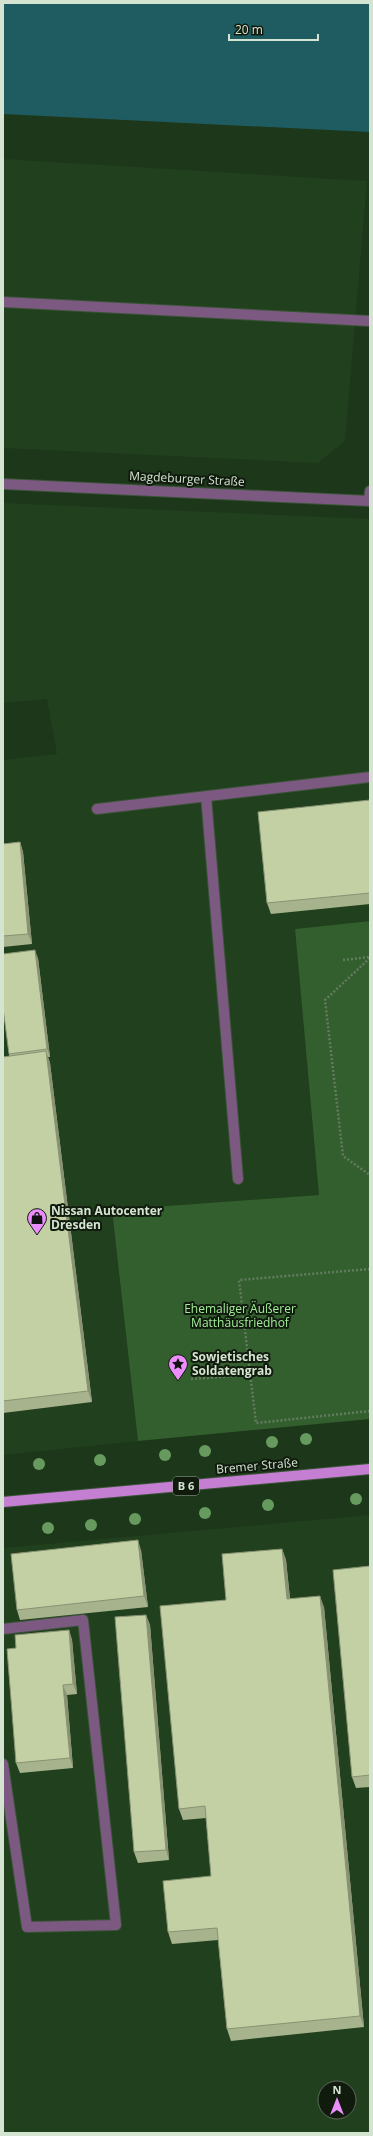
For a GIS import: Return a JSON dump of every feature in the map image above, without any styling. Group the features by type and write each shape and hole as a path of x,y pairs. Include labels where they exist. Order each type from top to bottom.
{"main road":[{"name":"Bremer Straße","path":"3,1502 370,1469"}],"street":[{"path":"3,302 370,321"},
{"name":"Magdeburger Straße","path":"3,484 370,501"},
{"path":"370,491 370,501"},
{"path":"97,808 370,777"},
{"path":"206,796 238,1179"},
{"path":"3,1629 84,1620 116,1925 27,1926 3,1764"}],"path":[{"path":"343,960 370,957"},
{"path":"370,957 325,1000 343,1156 370,1175"},
{"path":"370,1269 239,1280 256,1423 370,1411"},
{"path":"191,1379 250,1375"}],"shaded area":[{"path":"3,159 367,181 345,441 318,463 3,448"},
{"path":"3,503 370,519 370,921 295,929 319,1195 112,1210 138,1441 3,1455 3,760 57,754 47,699 3,703"},
{"path":"370,1515 370,2133 3,2133 3,1548"}],"green space":[{"name":"Ehemaliger Äußerer Matthäusfriedhof","path":"370,921 370,1419 138,1441 112,1210 319,1195 295,929"}],"water":[{"path":"3,3 370,3 370,132 3,114"}],"building":[{"path":"370,800 370,893 267,903 258,812"},
{"path":"20,842 28,934 3,936 3,844"},
{"path":"35,950 47,1049 9,1054 3,1008 3,954"},
{"name":"Nissan Autocenter Dresden","path":"46,1051 88,1391 3,1401 3,1057"},
{"path":"138,1540 144,1596 17,1610 11,1554"},
{"path":"282,1549 287,1599 320,1596 360,2016 227,2029 217,1928 168,1932 163,1881 211,1876 205,1806 179,1809 160,1606 226,1600 222,1554"},
{"path":"370,1566 370,1775 352,1777 333,1570"},
{"path":"146,1615 166,1850 134,1852 115,1617"},
{"path":"69,1630 73,1684 63,1685 70,1758 16,1763 7,1649 16,1648 15,1635"}],"place":[{"name":"Nissan Autocenter Dresden","path":"37,1235"},
{"name":"Sowjetisches Soldatengrab","path":"178,1381"}]}
